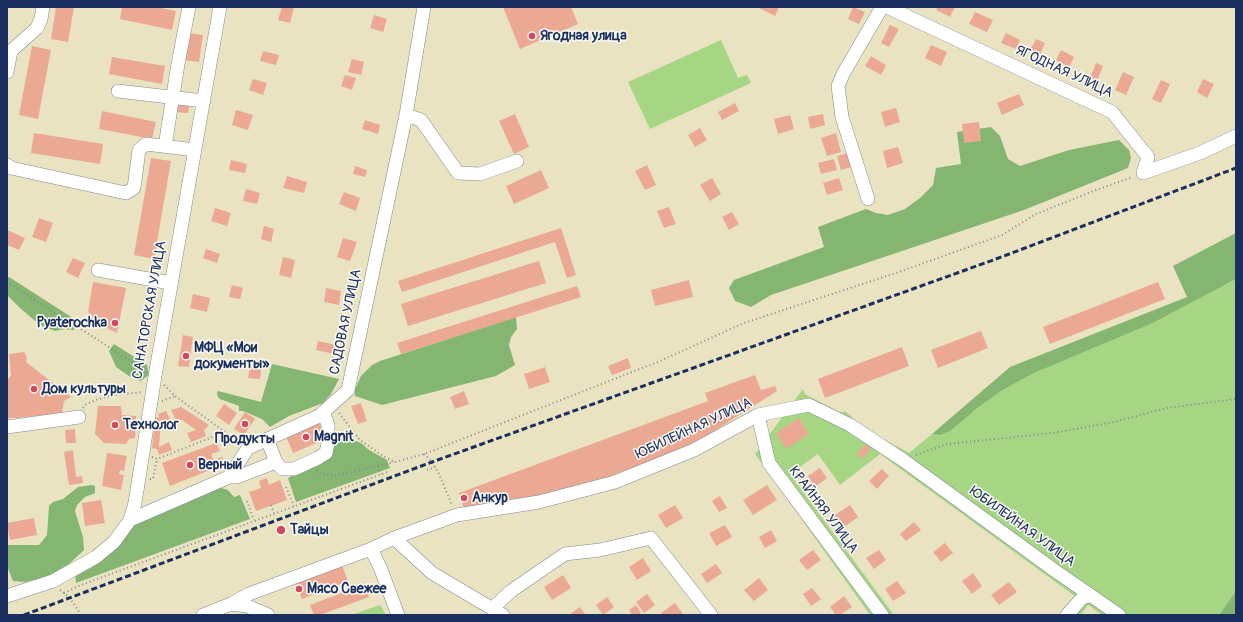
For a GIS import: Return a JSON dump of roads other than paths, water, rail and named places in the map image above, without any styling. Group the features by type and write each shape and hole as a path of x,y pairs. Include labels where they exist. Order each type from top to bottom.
{"street":[{"path":"7,72 11,51 37,28 41,19 43,7"},
{"path":"165,146 189,7"},
{"name":"САНАТОРСКАЯ УЛИЦА","path":"7,596 53,581 96,557 114,542 130,520 135,503 154,376 220,7"},
{"name":"САДОВАЯ УЛИЦА","path":"229,477 248,448 318,416 348,390 406,115 424,7"},
{"path":"868,198 842,117 838,86 843,74 882,7"},
{"name":"ЯГОДНАЯ УЛИЦА","path":"886,7 1112,112 1148,157 1143,173 1200,153 1236,136"},
{"path":"118,90 204,101"},
{"path":"406,115 421,120 458,173 480,174 517,161"},
{"path":"7,164 11,168 126,193 134,188 139,150 146,144 195,150"},
{"path":"98,270 171,283"},
{"name":"ЮБИЛЕЙНАЯ УЛИЦА","path":"203,615 231,604 249,594 371,549 394,538 456,515 539,502 615,482 694,450 758,415 809,405 850,425 903,460 1119,615"},
{"path":"267,439 276,462 282,469 294,469 318,458 326,452 328,443 327,408"},
{"name":"КРАЙНЯЯ УЛИЦА","path":"758,415 769,463 882,615"},
{"path":"7,427 79,417"},
{"path":"130,520 229,477 237,477 276,462"},
{"path":"394,538 432,573 498,612 511,591 565,554 600,550 650,538 711,615"},
{"path":"371,549 398,615"},
{"path":"1067,615 1083,597 1091,596"},
{"path":"231,604 247,606 268,615"}],"railway":[{"path":"24,615 432,462 996,259 1236,168"}],"place":[{"name":"Ягодная улица","path":"532,36"},
{"name":"Pyaterochka","path":"115,323"},
{"name":"МФЦ «Мои документы»","path":"186,356"},
{"name":"Дом культуры","path":"34,389"},
{"name":"Продукты","path":"245,424"},
{"name":"Технолог","path":"115,425"},
{"name":"Magnit","path":"306,437"},
{"name":"Верный","path":"190,465"},
{"name":"Анкур","path":"464,498"},
{"name":"Тайцы","path":"281,530"},
{"name":"Мясо Свежее","path":"299,589"}]}
